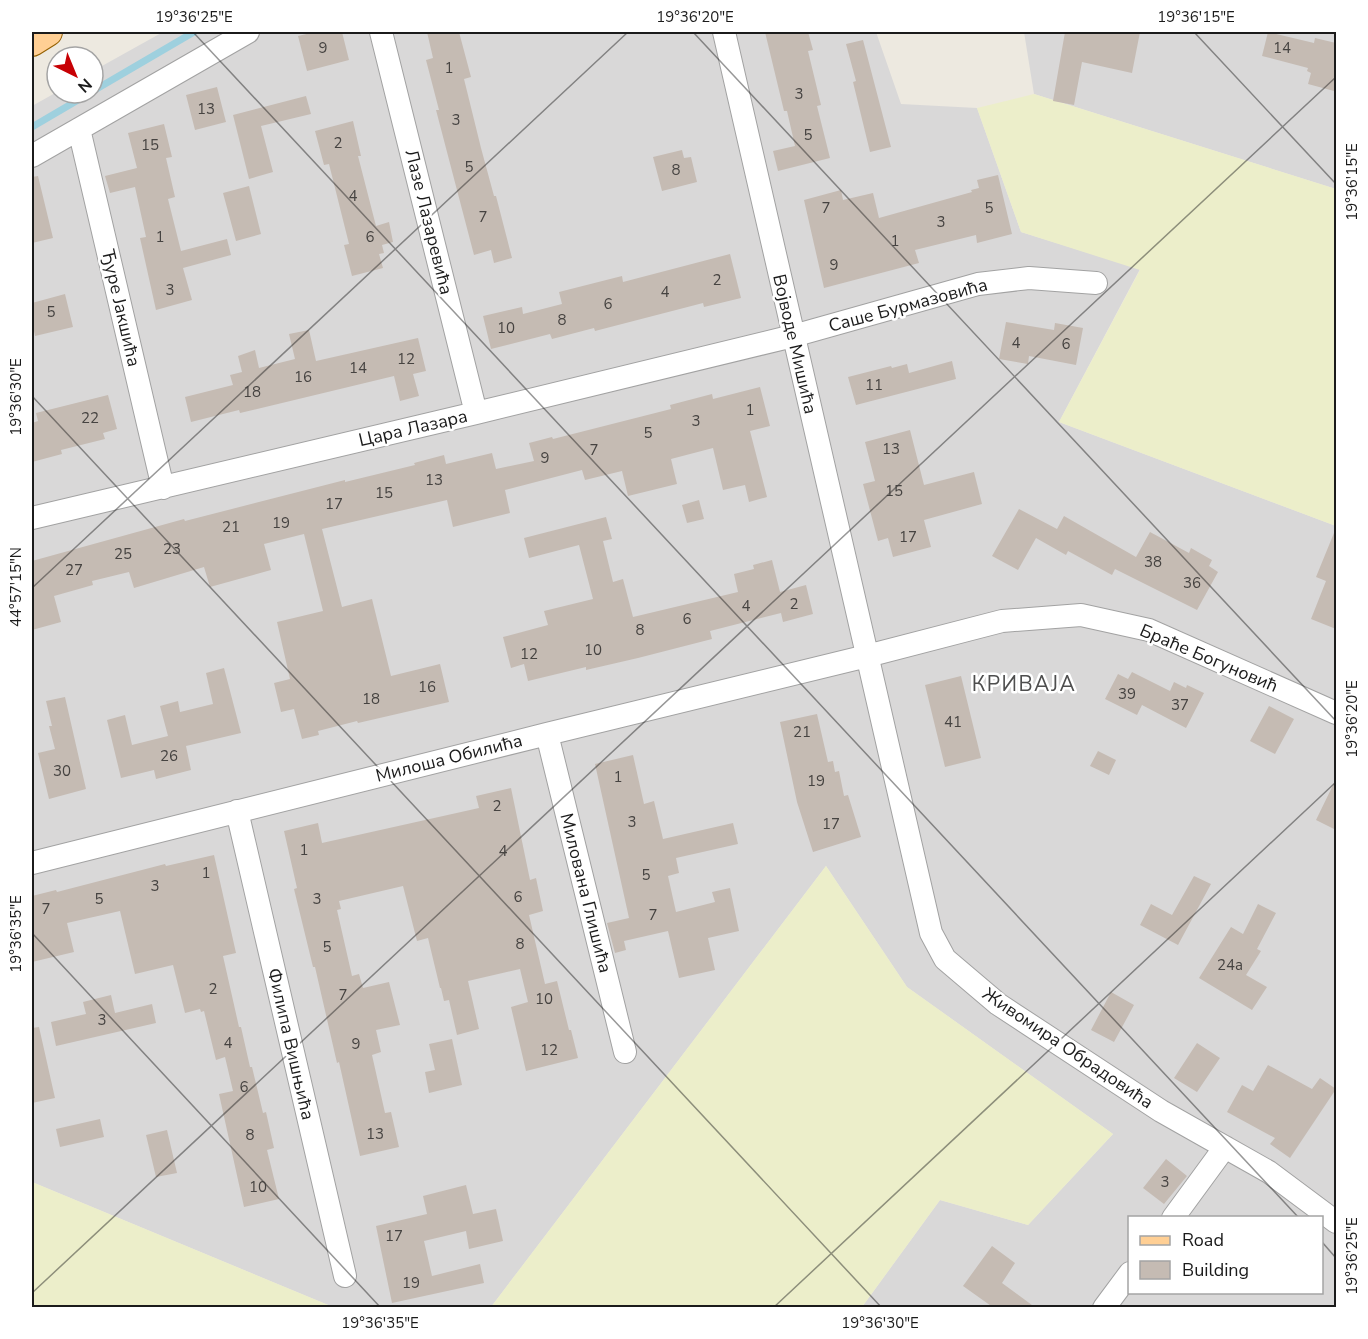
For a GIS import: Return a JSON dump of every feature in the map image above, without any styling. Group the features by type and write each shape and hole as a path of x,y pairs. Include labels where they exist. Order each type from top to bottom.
{"main road":[{"path":"32,42 48,32"}],"street":[{"path":"32,156 248,32"},
{"name":"Лазе Лазаревића","path":"381,32 476,413"},
{"name":"Војводе Мишића","path":"724,32 867,656"},
{"name":"Ђуре Јакшића","path":"79,129 163,488"},
{"name":"Саше Бурмазовића","path":"793,336 978,284 1029,278 1096,283"},
{"name":"Цара Лазара","path":"32,518 793,336"},
{"name":"Браће Богуновић","path":"867,656 1002,621 1081,615 1149,630 1336,713"},
{"name":"Милоша Обилића","path":"32,863 867,656"},
{"name":"Живомира Обрадовића","path":"867,656 931,933 945,959 998,1004 1161,1111 1269,1172 1336,1222"},
{"name":"Милована Глишића","path":"547,734 625,1052"},
{"name":"Филипа Вишњића","path":"237,811 345,1276"},
{"path":"1174,1216 1225,1147"},
{"path":"1104,1308 1128,1277"}],"shaded area":[{"path":"163,32 876,32 901,104 977,108 1021,232 1140,269 1059,422 1336,526 1336,1307 862,1307 940,1200 1028,1225 1113,1134 907,987 826,866 491,1307 333,1307 32,1182 32,106 45,99 45,105 105,105 105,64"},
{"path":"1024,32 1336,32 1336,189 1034,94"}],"green space":[{"path":"1034,94 1336,189 1336,526 1059,422 1140,270 1021,232 977,108"},
{"path":"826,866 907,987 1113,1134 1028,1225 940,1200 862,1307 491,1307"},
{"path":"32,1182 333,1307 32,1307"}],"building":[{"path":"315,32 342,32 349,60 307,71 298,36"},
{"path":"427,32 459,32 471,77 464,79 512,258 494,263 491,250 474,255 436,110 439,110 426,60 433,58"},
{"path":"765,32 808,32 813,50 808,51 821,105 817,106 830,158 778,171 773,151 795,146"},
{"path":"1065,32 1140,32 1132,73 1082,62 1074,105 1053,101"},
{"path":"1268,32 1314,43 1315,38 1336,43 1334,91 1308,84 1311,73 1307,71 1308,68 1262,56"},
{"path":"863,40 891,147 870,152 846,44"},
{"path":"217,87 226,122 195,130 186,95"},
{"path":"306,96 311,114 261,126 273,172 249,179 233,115"},
{"path":"353,121 361,156 358,156 376,226 389,222 393,242 382,245 384,253 379,254 383,268 352,276 344,245 349,244 329,164 324,165 315,131"},
{"path":"164,124 172,157 166,158 175,197 168,199 181,251 227,239 231,255 183,268 192,300 156,310 140,238 146,237 135,187 110,193 105,176 137,168 128,133"},
{"path":"682,150 684,158 691,157 697,182 662,191 653,157"},
{"path":"998,175 1012,234 977,243 976,235 915,250 919,263 824,288 804,200 841,190 843,200 873,193 879,218 972,192 971,190 979,188 977,180"},
{"path":"38,176 53,238 32,243 32,177"},
{"path":"249,186 261,234 236,241 223,193"},
{"path":"730,254 741,298 704,307 703,303 595,331 594,328 552,339 550,334 491,349 483,316 522,307 523,314 562,304 559,292 622,276 623,282"},
{"path":"65,294 73,327 35,336 32,303"},
{"path":"1006,322 1054,330 1055,323 1083,328 1076,365 1029,356 1028,364 999,359"},
{"path":"309,330 316,361 418,338 426,371 413,374 419,396 400,401 394,376 240,413 239,410 191,422 185,397 233,385 230,375 242,372 238,356 255,350 259,368 295,359 289,334"},
{"path":"952,361 956,379 856,405 848,377 907,364 909,373"},
{"path":"760,387 770,426 750,431 767,497 749,502 745,485 723,490 713,448 671,459 677,484 628,496 622,471 585,480 582,470 505,490 510,513 453,527 447,500 322,529 342,607 372,599 391,676 440,664 449,702 358,723 357,721 318,731 319,735 302,739 294,709 281,712 274,683 290,679 277,622 323,611 304,534 264,544 271,570 210,587 204,567 134,588 129,572 92,581 93,585 54,596 61,622 32,630 32,561 184,519 185,521 345,480 345,482 415,465 414,463 444,455 446,464 492,453 496,469 534,461 529,443 671,409 670,405 712,394 713,399"},
{"path":"108,395 117,429 103,433 105,439 61,450 62,454 32,462 32,423 38,421 36,413"},
{"path":"910,430 924,485 974,472 982,504 924,520 931,547 893,557 888,538 878,541 863,484 875,481 865,442"},
{"path":"699,500 704,519 687,523 682,505"},
{"path":"1019,509 1057,529 1064,516 1136,557 1150,532 1189,553 1191,548 1212,560 1209,566 1218,572 1197,610 1115,569 1112,575 1068,551 1066,555 1036,538 1018,570 992,556"},
{"path":"606,517 612,539 603,541 613,582 623,579 633,617 738,592 734,574 754,569 753,565 772,560 780,592 806,585 813,614 783,622 781,613 710,631 712,639 586,670 586,667 528,681 524,664 511,668 503,637 548,625 544,611 593,599 579,545 529,558 524,538"},
{"path":"1336,528 1336,629 1311,619 1326,581 1316,577"},
{"path":"224,668 241,733 186,746 191,770 156,779 154,770 121,778 107,720 125,715 132,745 168,736 160,706 178,701 180,712 213,704 206,673"},
{"path":"1132,672 1170,691 1174,682 1204,693 1186,728 1142,705 1137,715 1105,699 1118,674 1128,679"},
{"path":"961,676 981,758 945,767 925,685"},
{"path":"65,697 86,789 49,799 38,753 55,749 46,701"},
{"path":"1269,706 1294,719 1275,754 1250,741"},
{"path":"817,714 828,762 833,761 835,772 839,771 844,796 848,795 861,837 813,852 797,802 780,722"},
{"path":"1098,751 1116,760 1109,775 1090,766"},
{"path":"633,755 644,804 654,801 663,839 733,823 738,844 676,858 679,873 668,876 676,912 715,902 712,892 730,888 739,931 708,938 715,970 679,978 668,931 624,941 626,950 615,953 607,923 629,918 595,764"},
{"path":"1336,779 1336,830 1316,820"},
{"path":"511,788 530,880 536,878 543,911 529,915 545,984 557,981 578,1058 526,1071 511,1007 528,1002 520,969 468,981 479,1029 457,1035 449,1000 444,1001 440,988 428,938 417,941 403,886 339,901 341,909 337,910 352,976 359,974 363,988 389,982 400,1025 376,1030 381,1052 372,1055 385,1113 391,1112 399,1147 360,1156 339,1062 337,1063 294,889 297,888 284,831 318,823 322,843 479,808 476,796"},
{"path":"214,855 236,953 223,956 250,1067 252,1067 263,1113 266,1112 274,1148 267,1150 279,1199 244,1207 219,1094 233,1091 225,1057 216,1060 204,1011 201,1012 200,1009 185,1013 173,965 135,974 120,911 67,923 74,952 32,962 32,896 56,890 57,892 165,864 166,866"},
{"path":"1194,876 1211,884 1178,945 1140,925 1151,904 1172,915"},
{"path":"1258,904 1276,913 1257,949 1261,951 1246,975 1267,987 1252,1010 1199,978 1231,927 1243,934"},
{"path":"1111,992 1134,1005 1114,1042 1091,1030"},
{"path":"111,995 115,1013 152,1004 156,1023 56,1046 51,1022 86,1014 83,1002"},
{"path":"39,1027 55,1098 32,1103 32,1028"},
{"path":"452,1039 462,1085 429,1093 425,1072 435,1070 429,1044"},
{"path":"1197,1043 1220,1058 1197,1092 1174,1078"},
{"path":"1268,1065 1312,1089 1320,1078 1336,1089 1290,1158 1270,1144 1275,1138 1227,1112 1242,1085 1253,1091"},
{"path":"100,1119 104,1137 60,1147 56,1129"},
{"path":"167,1130 177,1173 156,1177 146,1135"},
{"path":"1166,1159 1187,1176 1164,1204 1143,1188"},
{"path":"466,1185 473,1214 496,1209 503,1241 469,1249 466,1231 424,1241 432,1276 480,1264 484,1283 392,1303 376,1226 427,1214 423,1196"},
{"path":"992,1246 1015,1263 1002,1283 1036,1308 994,1308 963,1286"}],"waterway":[{"path":"105,84 194,32"},
{"path":"32,127 70,105"}],"district":[{"name":"КРИВАЈА","path":"1024,684"}]}
